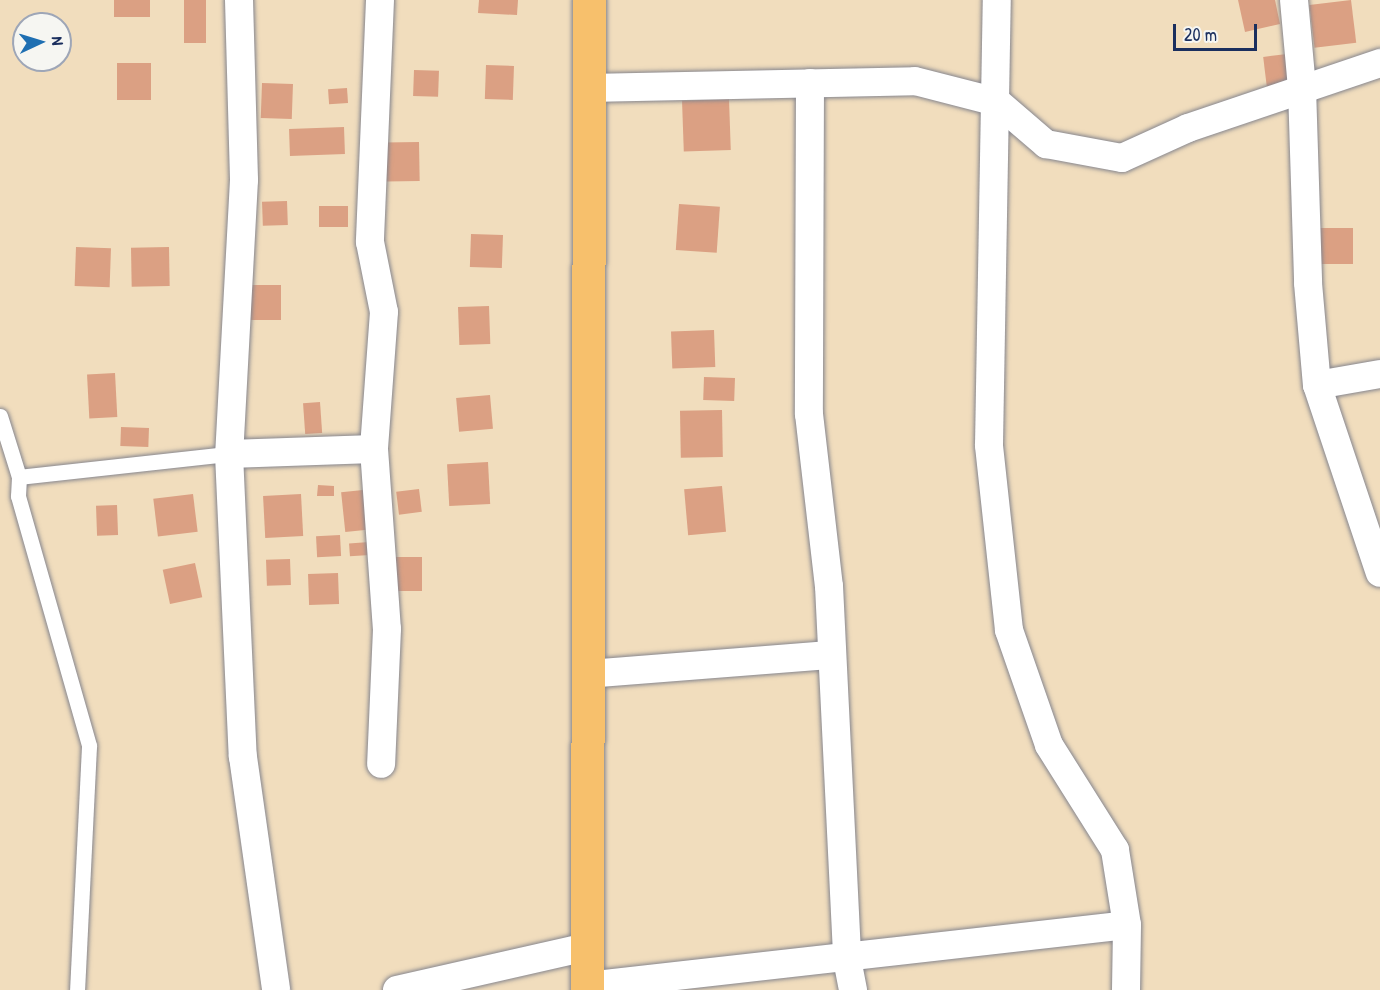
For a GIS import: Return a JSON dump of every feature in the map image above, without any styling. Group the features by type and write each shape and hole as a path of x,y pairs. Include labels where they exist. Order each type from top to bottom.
{"main road":[{"path":"587,988 589,0"}],"street":[{"path":"239,0 244,180 229,454 243,757 276,990"},
{"path":"380,0 370,242 384,312 374,449 387,629 381,764"},
{"path":"997,0 997,102 989,445 1009,630 1049,745 1114,850 1127,925 1126,990"},
{"path":"1294,0 1302,88 1308,283 1317,385 1380,573"},
{"path":"588,88 915,81 997,102 1046,144 1122,158 1188,128 1380,63"},
{"path":"810,82 809,414 829,586 847,959 853,990"},
{"path":"1317,385 1380,374"},
{"path":"229,454 374,449"},
{"path":"586,674 831,655"},
{"path":"587,988 1127,925"},
{"path":"397,990 587,947"}],"lane":[{"path":"0,416 19,477 18,496 88,746 77,990"},
{"path":"19,477 229,454"}],"building":[{"path":"114,0 150,0 150,17 114,17"},
{"path":"184,0 206,0 206,43 184,43"},
{"path":"479,0 518,0 517,15 478,13"},
{"path":"1238,0 1275,0 1280,24 1245,32"},
{"path":"1351,0 1356,43 1315,48 1309,5"},
{"path":"1287,54 1291,88 1267,91 1263,57"},
{"path":"117,63 151,63 151,100 117,100"},
{"path":"486,65 514,66 513,100 485,99"},
{"path":"414,70 439,71 438,97 413,96"},
{"path":"262,83 293,84 292,119 261,118"},
{"path":"347,88 348,103 329,104 328,89"},
{"path":"729,99 731,150 684,152 682,101"},
{"path":"344,127 345,154 290,156 289,129"},
{"path":"419,142 420,181 386,182 385,143"},
{"path":"287,201 288,225 263,226 262,202"},
{"path":"679,204 720,207 717,253 676,250"},
{"path":"319,206 348,206 348,227 319,227"},
{"path":"1317,228 1353,228 1353,264 1317,264"},
{"path":"471,234 503,235 502,268 470,267"},
{"path":"76,247 111,248 110,287 75,286"},
{"path":"169,247 170,286 132,287 131,248"},
{"path":"250,285 281,285 281,320 250,320"},
{"path":"489,306 490,344 459,345 458,307"},
{"path":"714,330 715,367 672,368 671,332"},
{"path":"115,373 117,417 89,418 87,374"},
{"path":"704,377 735,378 734,401 703,400"},
{"path":"490,395 493,429 459,432 456,398"},
{"path":"320,402 322,433 305,434 303,403"},
{"path":"722,410 723,457 681,458 680,411"},
{"path":"121,427 149,428 148,447 120,446"},
{"path":"488,462 490,504 449,506 447,464"},
{"path":"318,485 334,486 334,496 317,496"},
{"path":"722,486 726,532 688,535 684,489"},
{"path":"419,489 422,512 399,515 396,492"},
{"path":"363,490 367,530 345,532 341,492"},
{"path":"193,494 198,532 158,537 153,499"},
{"path":"301,494 303,536 265,538 263,496"},
{"path":"117,505 118,535 97,536 96,506"},
{"path":"340,535 341,556 317,557 316,536"},
{"path":"369,542 370,555 350,556 349,543"},
{"path":"391,557 422,557 422,591 391,591"},
{"path":"290,559 291,585 267,586 266,560"},
{"path":"195,563 202,597 170,604 163,570"},
{"path":"338,573 339,604 309,605 308,574"}]}
